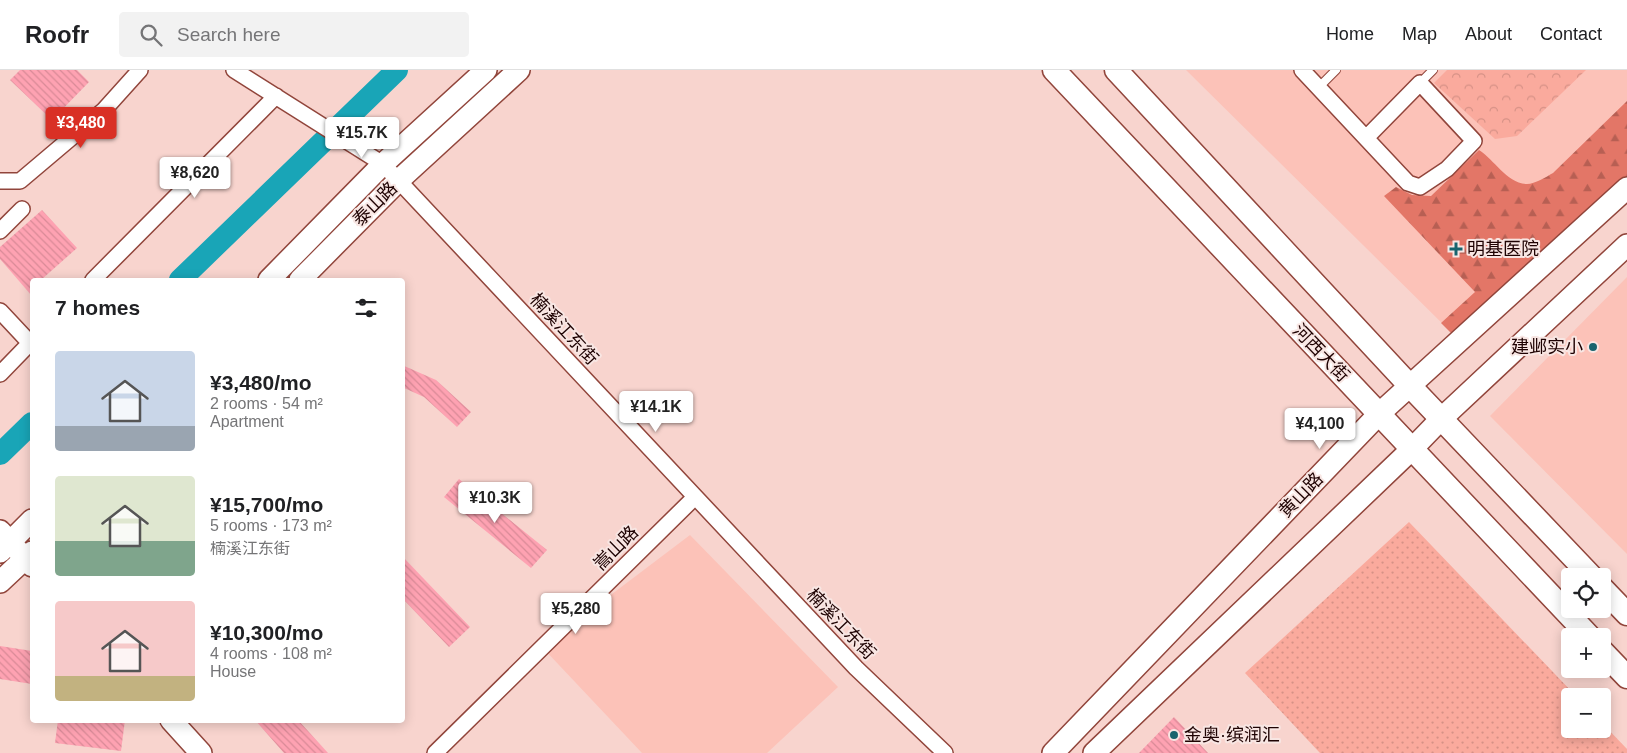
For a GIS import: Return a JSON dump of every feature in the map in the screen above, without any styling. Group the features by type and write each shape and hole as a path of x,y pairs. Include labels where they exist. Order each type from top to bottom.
{"main road":[{"name":"泰山路","path":"271,278 383,164 486,70"},
{"name":"泰山路","path":"302,278 398,181 519,70"},
{"name":"河西大街","path":"1054,70 1581,628"},
{"path":"1118,71 1410,386 1583,568"},
{"name":"黄山路","path":"1053,753 1380,414 1627,188"},
{"path":"1094,753 1412,449 1441,419 1627,245"},
{"path":"0,582 30,559 4,541 30,522"},
{"path":"1611,597 1627,614"},
{"path":"1611,660 1627,677"},
{"path":"174,723 201,753"}],"street":[{"path":"0,181 20,181 104,110 140,70"},
{"name":"楠溪江东街","path":"234,70 383,164 856,668 945,753"},
{"path":"1302,70 1318,88 1408,182 1420,188 1448,170 1474,141 1420,83 1366,138"},
{"path":"95,278 276,96"},
{"path":"0,231 22,209"},
{"path":"0,311 30,341"},
{"path":"0,374 30,343"},
{"name":"嵩山路","path":"435,753 695,496"}],"lane":[{"path":"1318,88 1336,70"},
{"path":"1420,83 1433,70"}],"shaded area":[{"name":"明基医院","path":"1186,70 1627,70 1627,174 1453,334"},
{"name":"建邺实小","path":"1627,277 1627,554 1490,416"},
{"path":"690,535 838,687 767,753 642,753 542,647"}],"green space":[{"path":"1447,70 1586,70 1517,136 1495,139 1434,83"},
{"path":"1627,101 1627,190 1457,339 1441,323 1475,292 1384,196 1396,187 1412,195 1431,196 1479,150 1513,180 1527,184 1537,182 1553,173"},
{"path":"1409,522 1568,688 1561,688 1561,738 1611,738 1611,732 1627,749 1627,753 1320,753 1245,673"}],"building":[{"path":"20,70 77,70 89,82 52,120 10,80"},
{"path":"42,210 77,248 43,278 30,278 30,294 0,259 0,247"},
{"path":"405,366 436,380 471,412 457,427 424,397 405,388"},
{"path":"459,479 547,550 531,568 444,497"},
{"path":"405,559 470,627 449,647 405,601"},
{"path":"0,646 30,651 30,684 0,679"},
{"name":"金奥·缤润汇","path":"1174,717 1208,753 1139,753"},
{"path":"58,723 125,723 121,751 55,743"},
{"path":"258,723 301,723 328,753 284,753"}],"waterway":[{"path":"182,278 397,70"},
{"path":"0,454 30,425"}],"place":[{"name":"明基医院","path":"1456,249"},
{"name":"建邺实小","path":"1593,347"},
{"name":"金奥·缤润汇","path":"1174,735"}]}
